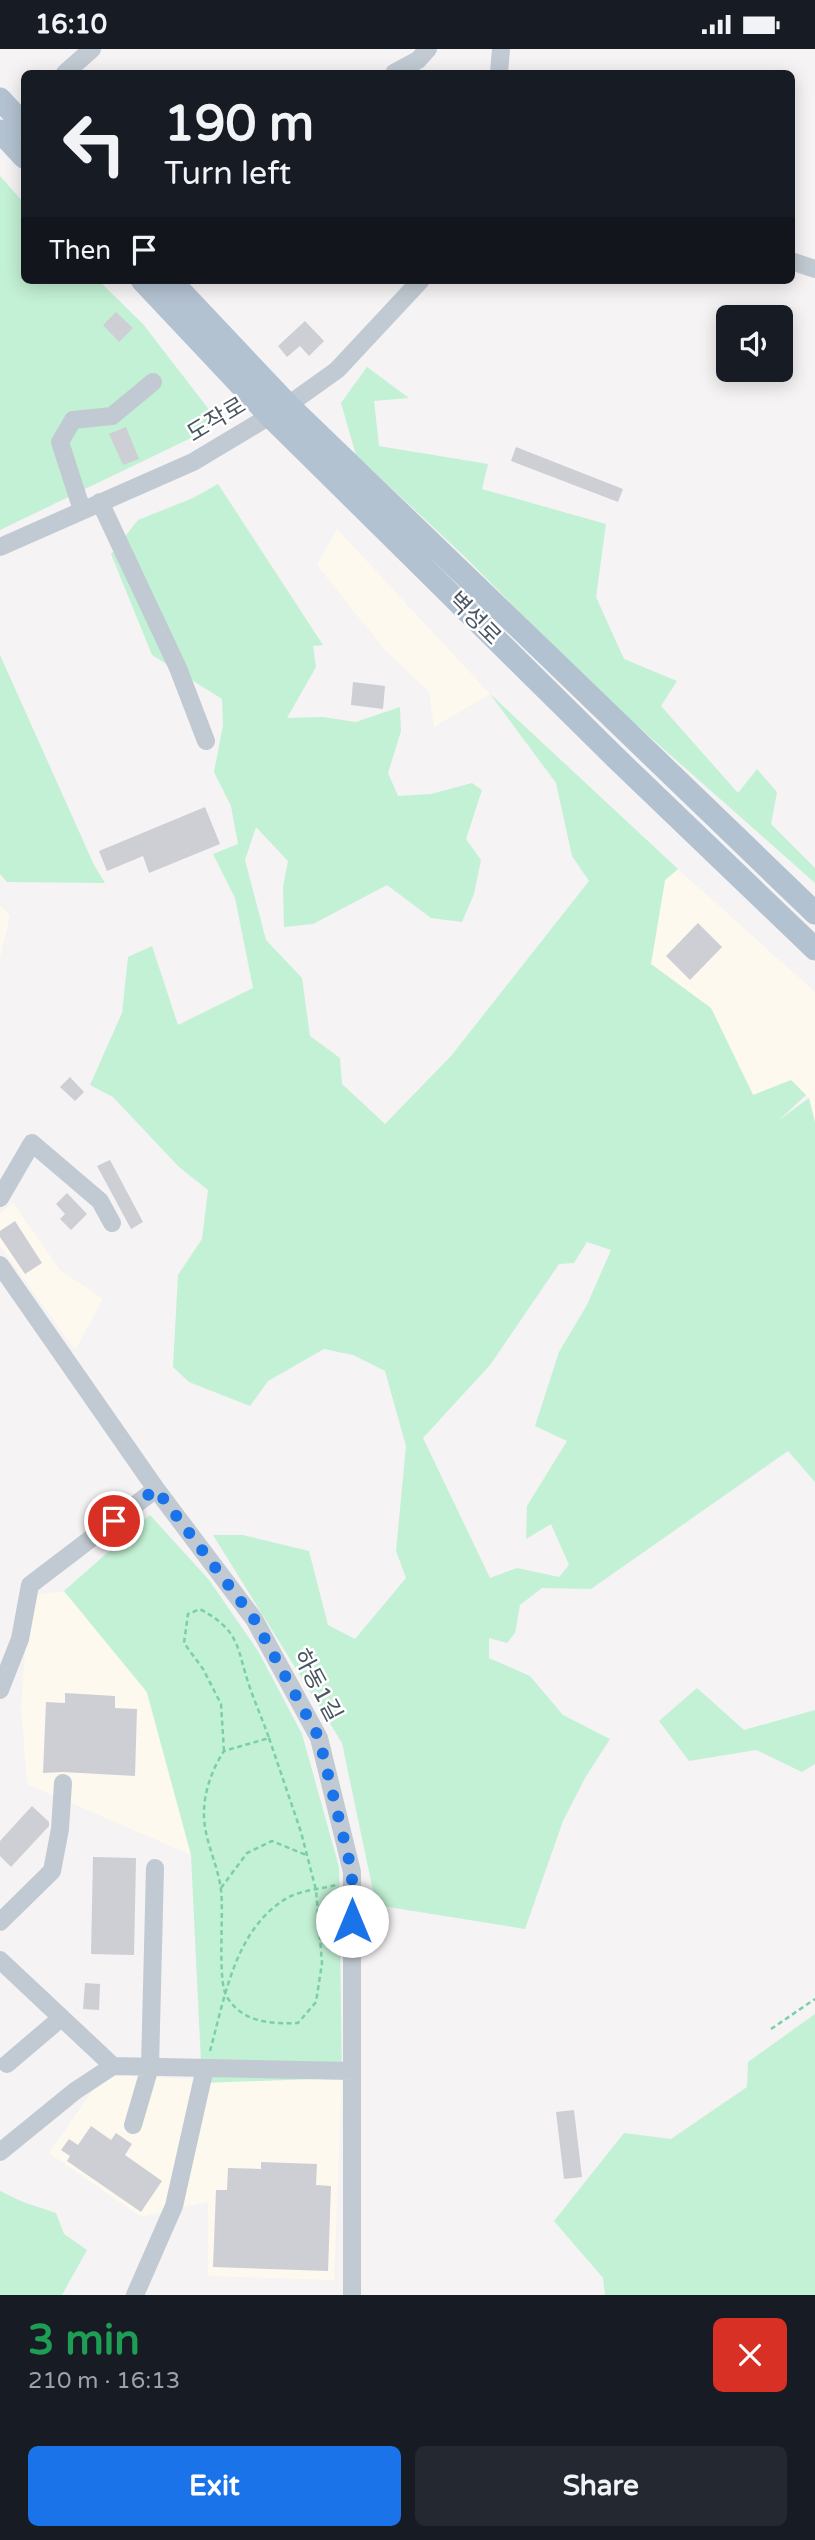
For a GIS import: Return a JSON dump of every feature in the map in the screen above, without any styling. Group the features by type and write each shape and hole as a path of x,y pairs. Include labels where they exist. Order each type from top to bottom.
{"main road":[{"path":"0,99 16,121 21,144"},
{"name":"벽성로","path":"146,284 815,913"},
{"name":"벽성로","path":"173,284 279,410 615,757 815,949"}],"street":[{"path":"68,70 92,49"},
{"path":"400,70 418,60 428,49"},
{"path":"499,70 501,49"},
{"path":"795,262 815,269"},
{"name":"도작로","path":"0,547 193,462 279,410 337,370 417,284"},
{"path":"82,510 60,442 72,420 112,416 153,382"},
{"path":"100,502 178,669 206,741"},
{"path":"0,1198 33,1143 100,1201 112,1223"},
{"name":"하동1길","path":"0,1265 156,1489 254,1619 319,1738 352,1872 352,2295"},
{"path":"0,1690 20,1639 30,1585 156,1489"},
{"path":"0,1922 52,1871 60,1829 63,1783"},
{"path":"133,2125 150,2067 155,1868"},
{"path":"0,1960 113,2066"},
{"path":"8,2064 61,2018"},
{"path":"0,2152 75,2091 113,2066 351,2071"},
{"path":"135,2295 174,2206 205,2068"}],"path":[{"path":"200,1609 221,1620 238,1643 250,1688 285,1781 316,1890 322,1963 316,2003 298,2023 270,2024 244,2016 225,1996 221,1888 209,1848 204,1815 212,1769 224,1751 222,1704 203,1669 184,1643 188,1614 200,1609"},
{"path":"224,1751 268,1738"},
{"path":"221,1888 247,1853 272,1841 307,1856"},
{"path":"205,2068 240,1949 263,1917 290,1896 338,1885"},
{"path":"771,2029 815,1999"}],"shaded area":[{"path":"337,529 490,694 434,727 429,692 383,648 317,565"},
{"path":"678,869 815,992 815,1122 809,1098 791,1080 754,1095 711,1008 651,964 665,880"},
{"path":"0,905 10,916 0,958"},
{"path":"13,1203 60,1270 103,1299 75,1350 0,1246 0,1213"},
{"path":"64,1591 146,1692 191,1855 27,1784 21,1706 29,1596"},
{"path":"114,2075 187,2079 342,2078 334,2280 208,2276 208,2202 141,2217 49,2153 92,2091"}],"green space":[{"path":"0,176 21,200 21,284 102,284 143,324 220,424 0,530"},
{"path":"367,367 409,398 374,401 379,446 488,464 482,489 606,524 596,597 624,659 677,681 661,706 738,793 757,769 777,792 771,824 815,868 815,883 597,690 463,555 356,455 341,403"},
{"path":"218,484 323,645 313,646 316,667 287,718 323,717 356,722 400,707 401,731 388,773 398,796 431,794 472,783 482,790 466,839 481,860 474,894 462,922 431,918 387,885 313,924 284,927 283,887 288,861 256,827 245,860 266,940 302,978 310,1036 340,1058 342,1084 385,1124 451,1056 589,881 572,856 556,783 490,694 678,869 665,880 651,964 711,1008 753,1095 791,1080 806,1095 778,1121 809,1098 815,1122 815,1482 788,1451 591,1589 542,1588 520,1605 515,1633 507,1643 489,1638 489,1658 530,1676 563,1715 610,1739 585,1778 563,1821 525,1929 376,1905 342,1743 213,1535 243,1535 309,1551 328,1625 355,1639 406,1578 396,1551 406,1446 385,1371 353,1355 324,1349 268,1381 250,1406 189,1382 173,1367 178,1275 202,1239 208,1190 179,1167 113,1097 90,1085 122,1013 128,957 152,946 178,1025 253,988 235,898 213,854 238,844 231,806 214,772 223,725 222,699 152,655 111,554 138,520 193,498","holes":["587,1242 611,1250 587,1305 559,1352 535,1426 567,1441 527,1506 526,1539 551,1524 569,1565 559,1577 517,1568 490,1578 423,1438 490,1365 559,1264 574,1263"]},
{"path":"0,655 94,865 105,883 7,882 0,874"},
{"path":"150,1515 209,1580 258,1651 302,1734 339,1867 342,2078 202,2083 191,1855 147,1692 64,1591"},
{"path":"697,1688 744,1730 815,1710 815,1764 802,1772 756,1750 689,1761 659,1721"},
{"path":"815,2014 815,2295 605,2295 603,2278 554,2221 624,2133 671,2139 747,2087 748,2062"},
{"path":"0,2191 56,2213 64,2234 87,2250 62,2295 0,2295"}],"building":[{"path":"116,312 133,328 119,342 103,325"},
{"path":"305,321 324,341 309,356 300,346 287,357 278,346"},
{"path":"126,427 139,459 123,465 109,434"},
{"path":"516,447 623,489 618,502 511,461"},
{"path":"353,682 385,686 383,709 351,705"},
{"path":"205,807 220,844 149,873 143,856 107,871 99,851"},
{"path":"698,923 722,947 690,980 666,956"},
{"path":"70,1077 84,1092 75,1101 60,1087"},
{"path":"110,1160 143,1222 131,1229 97,1166"},
{"path":"67,1193 87,1214 71,1230 60,1219 65,1214 56,1204"},
{"path":"15,1221 42,1263 25,1274 0,1237 0,1231"},
{"path":"65,1693 115,1696 115,1708 137,1709 135,1776 43,1773 46,1702 65,1703"},
{"path":"32,1806 49,1822 49,1826 11,1867 0,1856 0,1841"},
{"path":"93,1857 136,1858 134,1955 91,1954"},
{"path":"85,1983 100,1984 99,2010 83,2009"},
{"path":"574,2110 582,2177 564,2179 556,2112"},
{"path":"91,2126 111,2140 116,2133 132,2144 125,2155 162,2181 141,2212 67,2161 70,2156 61,2150 69,2139 78,2145"},
{"path":"261,2162 317,2164 316,2185 331,2186 328,2271 213,2267 216,2190 227,2190 228,2168 261,2169"}],"route":[{"path":"114,1521 156,1489 254,1619 319,1738 352,1872 352,1921"}]}
